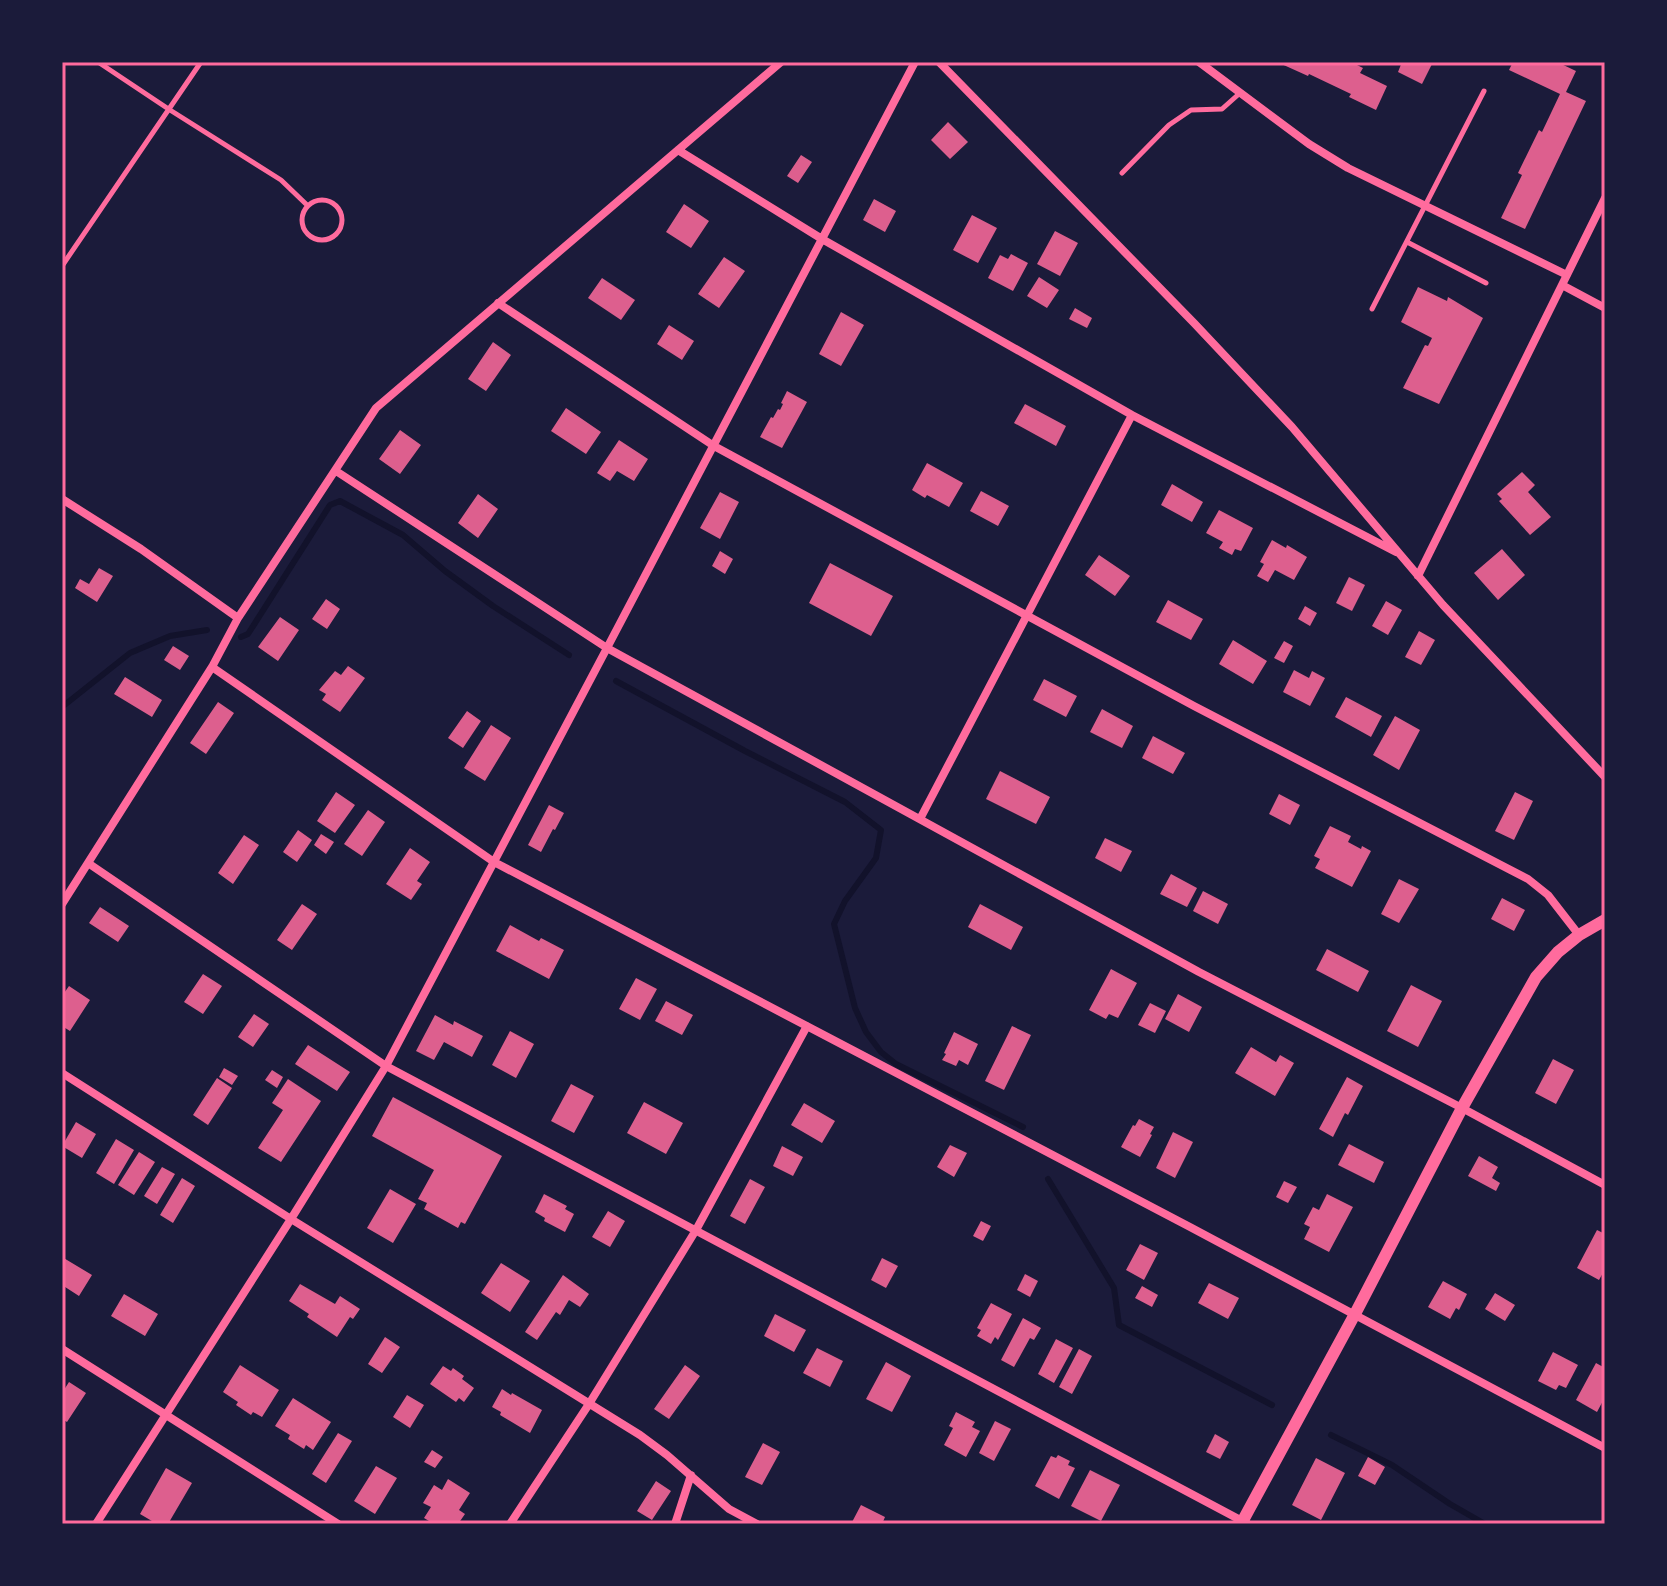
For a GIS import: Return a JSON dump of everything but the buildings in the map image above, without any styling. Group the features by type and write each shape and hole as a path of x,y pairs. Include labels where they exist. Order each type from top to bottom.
{"street":[{"path":"62,904 212,667 238,618 376,408 781,62"},
{"path":"96,1524 386,1066 915,62"},
{"path":"939,62 1292,427 1443,605 1605,777"},
{"path":"1199,62 1309,144 1348,168 1567,275"},
{"path":"678,150 822,239 1132,415 1401,555"},
{"path":"1418,576 1605,198"},
{"path":"1562,285 1605,308"},
{"path":"498,303 714,446 1194,706 1528,879 1548,895 1579,935"},
{"path":"920,819 1132,415"},
{"path":"336,471 607,648 1199,972 1605,1185"},
{"path":"62,499 141,549 238,618"},
{"path":"212,667 494,862 1605,1448"},
{"path":"88,863 386,1066 1244,1523 1462,1108 1536,977 1558,952 1605,920"},
{"path":"510,1524 589,1404 696,1230 807,1026"},
{"path":"62,1073 640,1435 729,1509 757,1524"},
{"path":"62,1349 338,1524"},
{"path":"675,1524 691,1475"}],"lane":[{"path":"98,62 281,180 307,205"},
{"path":"62,266 201,62"},
{"path":"1372,309 1484,91"},
{"path":"1122,173 1169,125 1191,110 1222,109 1240,93"},
{"path":"320,199 333,202 342,220 337,233 326,240 307,234 302,223 307,205 320,199"},
{"path":"1407,242 1486,283"}],"waterway":[{"path":"241,637 248,634 330,505 340,501 403,535 493,606 569,655"},
{"path":"62,707 130,653 170,636 207,630"},
{"path":"616,681 845,802 881,830 876,858 845,901 834,924 855,1008 866,1032 881,1052 896,1064 1023,1127"},
{"path":"1048,1179 1114,1288 1119,1325 1272,1405"},
{"path":"1331,1435 1392,1465 1485,1524"}]}
